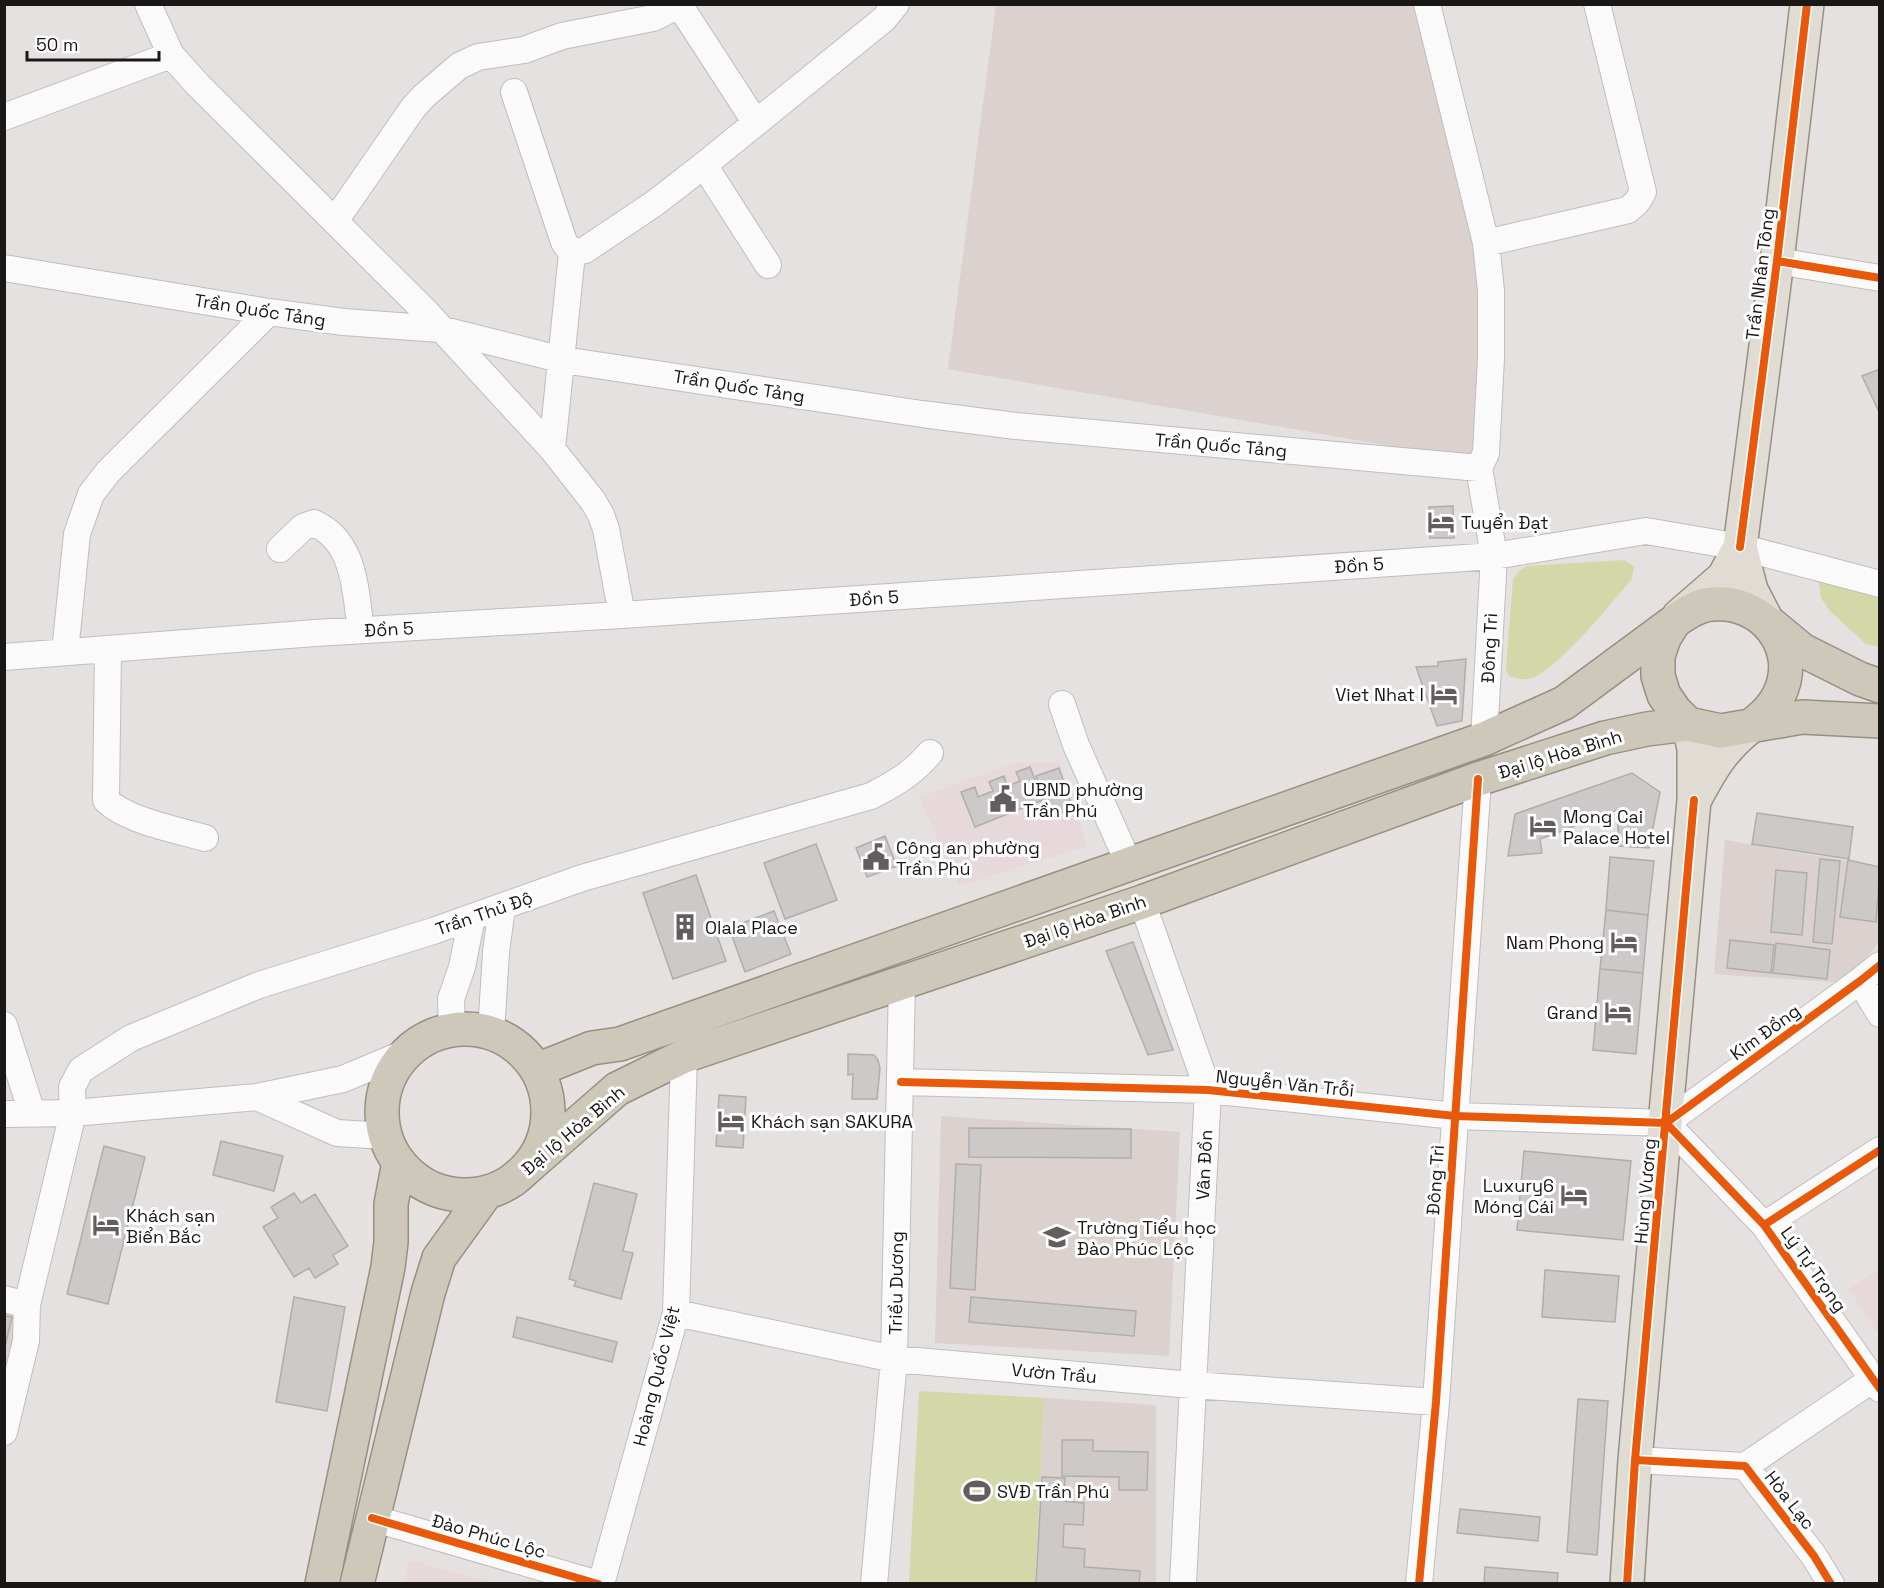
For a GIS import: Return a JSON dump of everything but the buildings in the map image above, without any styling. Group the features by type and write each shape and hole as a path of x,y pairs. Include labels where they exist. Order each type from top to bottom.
{"highway":[{"path":"1880,686 1860,679 1802,650 1749,609 1730,604 1710,604 1691,610 1675,621 1664,638 1658,657 1658,676 1664,695 1688,724 1721,731 1802,717 1880,721"},
{"name":"Đại lộ Hòa Bình","path":"537,1070 592,1048 620,1044 1484,739 1564,703 1675,621"},
{"path":"1751,726 1768,712 1779,695 1785,676 1784,656 1778,637 1767,621"},
{"name":"Đại lộ Hòa Bình","path":"357,1584 428,1293 439,1258 500,1187 617,1089 684,1056 1142,902 1478,779 1605,738 1647,729 1688,724"},
{"path":"1478,779 1484,739"},
{"path":"1129,864 1142,902"},
{"path":"898,945 906,981"},
{"path":"322,1584 388,1267 391,1242 392,1149 381,1114 384,1092 392,1071 405,1053 427,1037 452,1029 491,1033 517,1047 537,1070 547,1099 547,1130 535,1158 500,1187 456,1195 434,1189 414,1178 392,1149"},
{"path":"339,1508 372,1518"}],"main road":[{"name":"Trần Nhân Tông","path":"1740,547 1807,4"},
{"path":"1675,621 1724,577 1740,547"},
{"path":"1740,547 1751,590 1767,621"},
{"name":"Hùng Vương","path":"1627,1584 1635,1460 1694,800 1694,748 1688,724"},
{"path":"1694,800 1715,762 1733,740 1751,726"}],"street":[{"path":"148,4 171,55 198,85 440,328 552,449 593,501 606,529 622,615"},
{"path":"572,253 585,250 655,203 884,19 896,4"},
{"path":"1427,4 1486,243 1491,291 1491,358 1486,453 1479,468"},
{"path":"1486,243 1628,210 1643,192 1597,4"},
{"path":"335,221 413,108 459,66 478,57 524,50 562,36 653,18 681,5 756,123"},
{"path":"4,117 171,55"},
{"path":"514,92 564,242 572,253 563,360 552,449"},
{"path":"704,165 768,265"},
{"path":"1777,261 1880,278"},
{"name":"Trần Quốc Tảng","path":"4,268 269,312 344,322 440,328 563,360 911,412 1016,426 1479,468"},
{"path":"65,652 77,534 91,494 108,472 269,312"},
{"name":"Đông Trì","path":"1479,468 1494,556 1484,739"},
{"path":"280,549 303,527 314,523 325,528 347,555 350,563 361,630"},
{"name":"Đồn 5","path":"4,657 361,630 622,615 1494,556 1646,531 1740,547"},
{"path":"1740,547 1880,584"},
{"path":"108,650 106,800 112,807 128,815 205,838"},
{"path":"1062,704 1076,744 1129,864"},
{"name":"Trần Thủ Độ","path":"4,1432 26,1341 16,1302 73,1113 72,1087 81,1070 131,1038 259,985 422,934 582,878 871,796 916,770 930,753"},
{"name":"Đông Trì","path":"1419,1584 1436,1402 1478,779"},
{"name":"Vân Đồn","path":"1142,902 1208,1090 1183,1584"},
{"path":"491,1033 496,952 502,907"},
{"path":"452,1029 451,999 462,967 472,917"},
{"path":"1870,973 1880,1014"},
{"name":"Kim Đồng","path":"1666,1122 1870,973"},
{"name":"Triều Dương","path":"874,1584 894,1359 906,981"},
{"path":"4,1025 32,1113"},
{"path":"4,1114 73,1113 257,1097 343,1079 405,1053"},
{"name":"Hoàng Quốc Việt","path":"600,1584 675,1313 684,1056"},
{"name":"Nguyễn Văn Trỗi","path":"901,1082 1208,1090 1455,1116 1666,1122"},
{"path":"257,1097 337,1133 392,1149"},
{"name":"Lý Tự Trọng","path":"1666,1122 1764,1225 1876,1384"},
{"path":"1764,1225 1880,1150"},
{"name":"Vườn Trầu","path":"675,1313 894,1359 1192,1385 1436,1402"},
{"name":"Hòa Lạc","path":"1635,1460 1745,1466 1876,1384"},
{"name":"Hòa Lạc","path":"1745,1466 1814,1556 1831,1584"},
{"name":"Đào Phúc Lộc","path":"372,1518 600,1584"}],"shaded area":[{"path":"996,5 1426,5 1484,246 1485,333 1471,460 948,369"},
{"path":"1016,763 1060,763 1087,846 959,886 919,797"},
{"path":"1725,840 1879,866 1879,942 1846,983 1714,974"},
{"name":"Trường Tiểu học Đào Phúc Lộc","path":"941,1116 1180,1132 1169,1356 935,1343"},
{"path":"1879,1269 1879,1335 1849,1289"},
{"path":"5,1307 18,1317 5,1373"},
{"path":"1044,1398 1156,1405 1156,1583 1035,1584"},
{"path":"409,1560 495,1583 404,1583"}],"green space":[{"path":"1624,560 1634,566 1632,579 1567,652 1539,674 1528,679 1509,676 1506,669 1513,580 1519,571 1527,566"},
{"path":"1818,578 1879,594 1879,647 1866,644 1830,611 1821,598"},
{"name":"SVĐ Trần Phú","path":"919,1391 1044,1398 1035,1583 909,1583"}],"cycle path":[{"path":"1740,547 1807,4"},
{"path":"1777,261 1880,278"},
{"path":"1419,1584 1436,1402 1478,779"},
{"path":"1627,1584 1635,1460 1694,800"},
{"path":"1666,1123 1880,965"},
{"path":"901,1082 1208,1090 1455,1116 1666,1123"},
{"path":"1666,1123 1764,1225 1880,1389"},
{"path":"1764,1225 1880,1150"},
{"path":"1635,1460 1745,1466 1814,1556 1831,1584"},
{"path":"372,1518 598,1584"}],"place":[{"name":"Tuyển Đạt","path":"1441,522"},
{"name":"Viet Nhat I","path":"1444,694"},
{"name":"UBND phường Trần Phú","path":"1003,799"},
{"name":"Mong Cai Palace Hotel","path":"1543,826"},
{"name":"Công an phường Trần Phú","path":"876,857"},
{"name":"Olala Place","path":"685,927"},
{"name":"Nam Phong","path":"1624,942"},
{"name":"Grand","path":"1618,1012"},
{"name":"Khách sạn SAKURA","path":"731,1121"},
{"name":"Luxury6 Móng Cái","path":"1574,1195"},
{"name":"Khách sạn Biển Bắc","path":"106,1225"},
{"name":"Trường Tiểu học Đào Phúc Lộc","path":"1057,1237"},
{"name":"SVĐ Trần Phú","path":"977,1491"}]}
